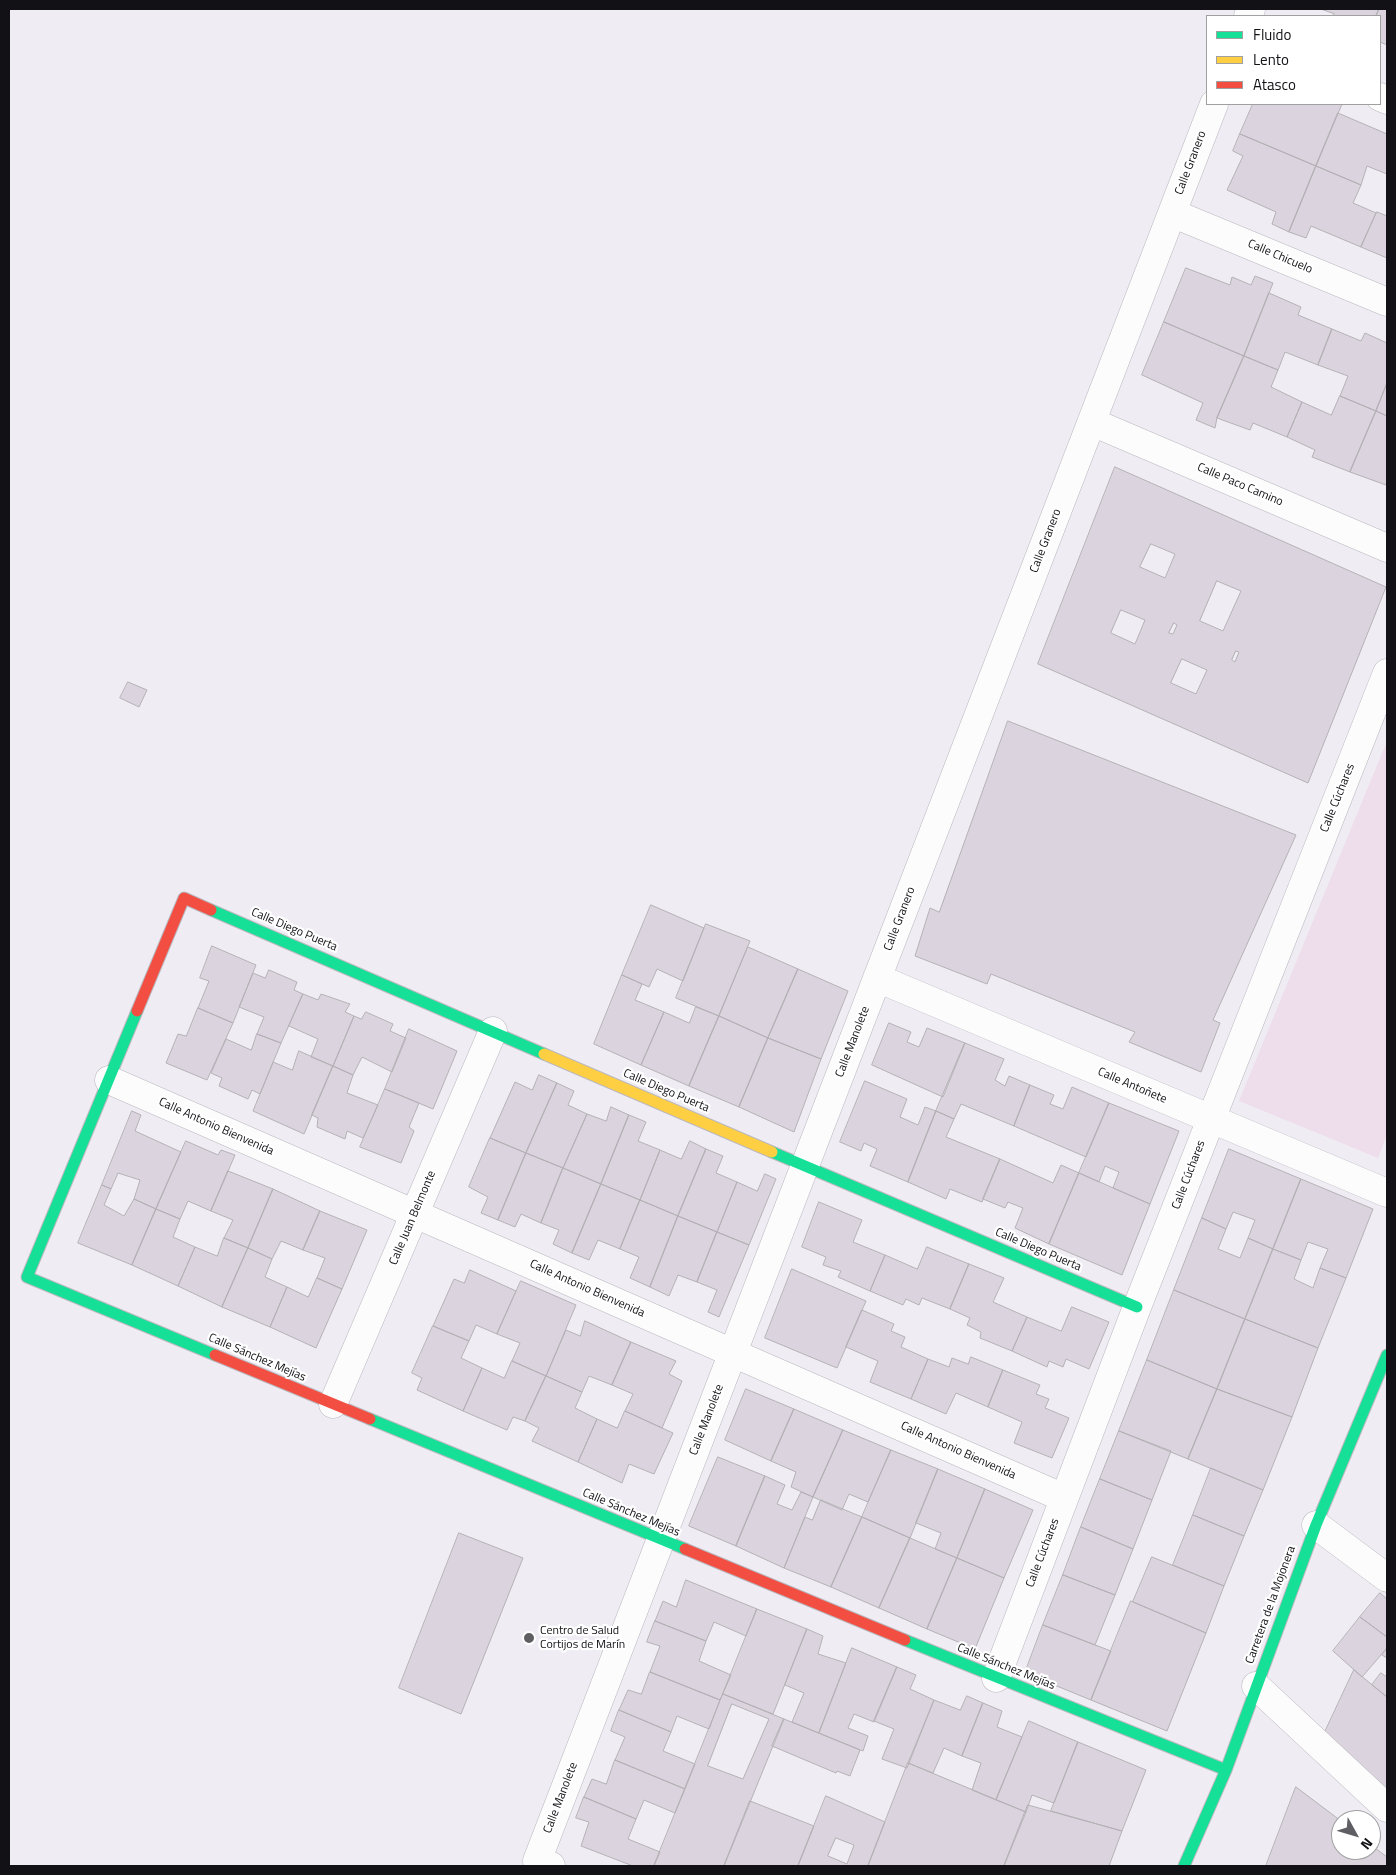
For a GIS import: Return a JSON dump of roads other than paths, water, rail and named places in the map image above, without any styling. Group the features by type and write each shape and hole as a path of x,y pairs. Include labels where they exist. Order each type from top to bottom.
{"street":[{"name":"Calle Granero","path":"877,978 1214,105"},
{"name":"Calle Chicuelo","path":"1172,213 1387,302"},
{"name":"Calle Paco Camino","path":"1092,422 1387,548"},
{"name":"Calle Cúchares","path":"996,1678 1137,1306 1387,673"},
{"name":"Calle Diego Puerta","path":"109,1080 184,898 805,1166 1137,1306"},
{"name":"Calle Antoñete","path":"877,978 1387,1193"},
{"name":"Calle Manolete","path":"544,1864 661,1540 877,978"},
{"name":"Calle Juan Belmonte","path":"333,1404 492,1031"},
{"name":"Calle Antonio Bienvenida","path":"109,1080 1064,1498"},
{"name":"Calle Sánchez Mejías","path":"109,1080 27,1277 996,1678 1226,1770"},
{"name":"Carretera de la Mojonera","path":"1184,1866 1226,1770 1316,1525 1387,1355"},
{"path":"1316,1525 1387,1578"},
{"path":"1256,1686 1387,1808"}],"place":[{"name":"Centro de Salud Cortijos de Marín","path":"529,1638"}]}
